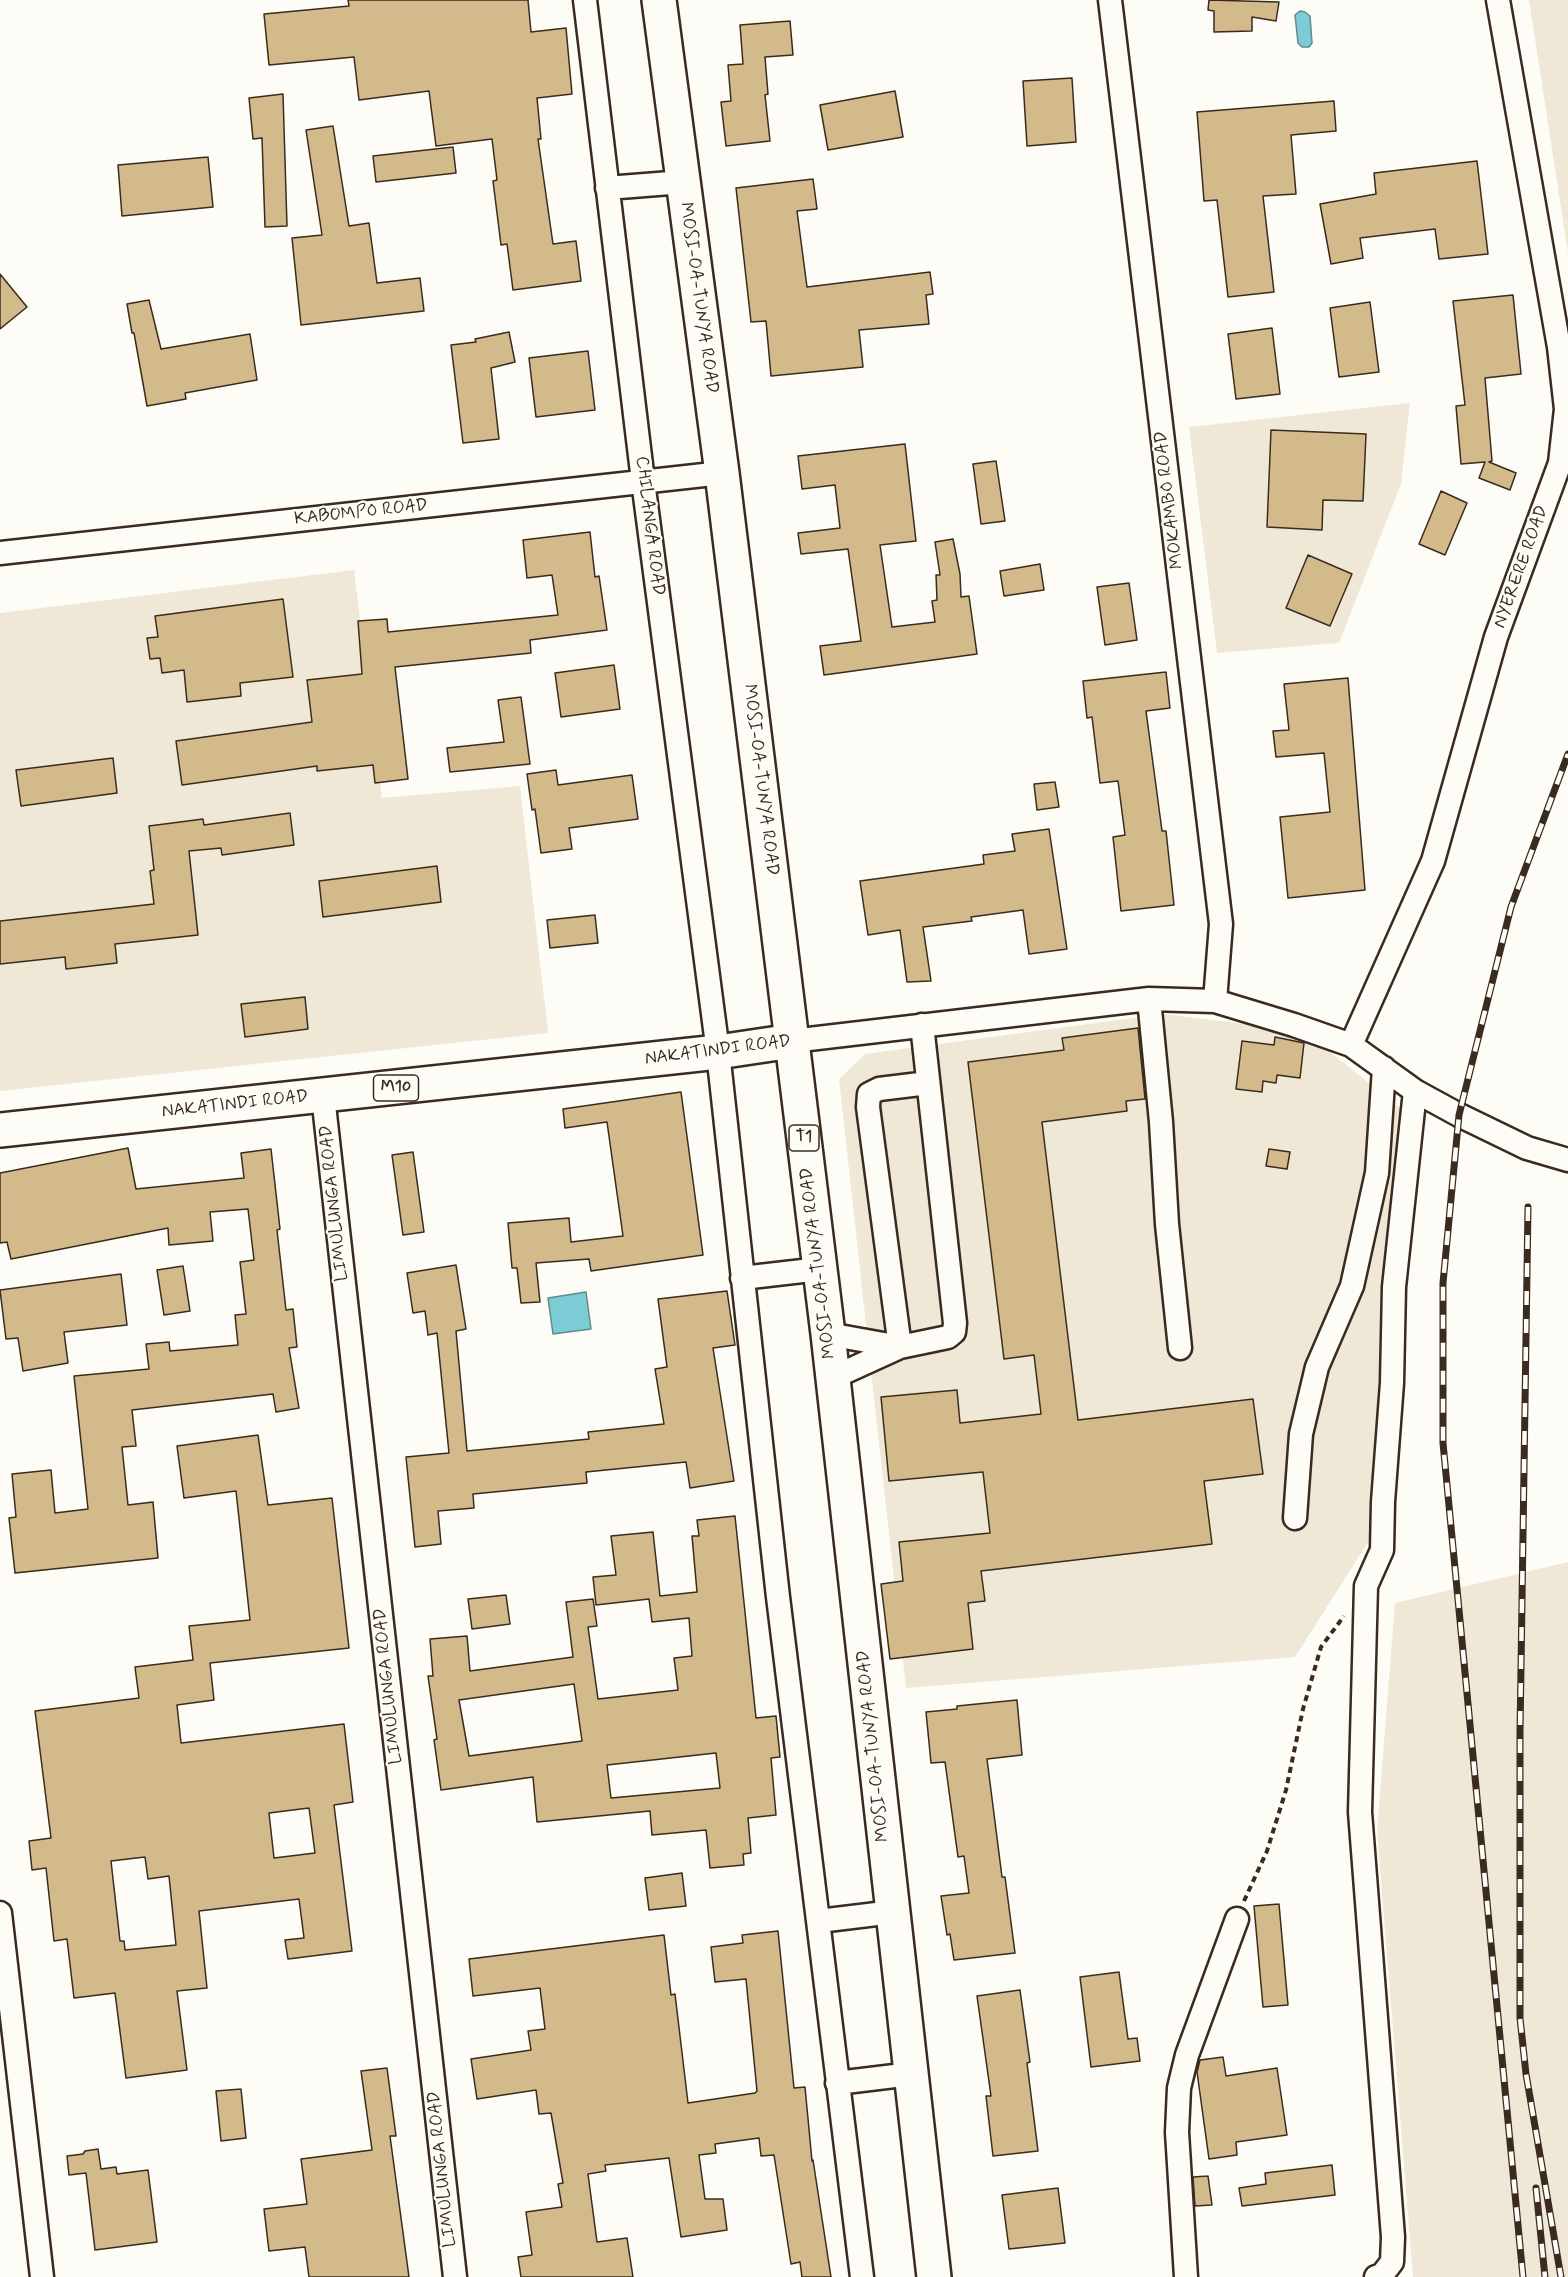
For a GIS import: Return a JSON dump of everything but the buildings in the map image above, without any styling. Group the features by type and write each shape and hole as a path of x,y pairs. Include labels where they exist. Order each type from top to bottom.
{"highway":[{"name":"MOSI-OA-TUNYA ROAD","path":"658,0 722,473 828,1334 934,2277"},
{"name":"NAKATINDI ROAD","path":"0,1130 718,1052 792,1041"}],"street":[{"name":"CHILANGA ROAD","path":"585,0 718,1052 778,1597 862,2277"},
{"name":"MOKAMBO ROAD","path":"1110,0 1221,924 1215,1001"},
{"name":"NYERERE ROAD","path":"1351,1045 1432,861 1496,637 1560,463 1566,409 1559,347 1498,0"},
{"path":"607,188 683,182"},
{"name":"KABOMPO ROAD","path":"0,553 722,473"},
{"path":"1149,999 1161,1122 1167,1224 1180,1348"},
{"name":"NAKATINDI ROAD","path":"792,1041 1149,999 1215,1001 1351,1045 1415,1091 1527,1148 1568,1160"},
{"path":"832,1378 900,1347 948,1337 954,1332 955,1323 922,1025"},
{"path":"1295,1518 1301,1434 1317,1367 1352,1286 1377,1173 1384,1068"},
{"path":"900,1347 868,1107 869,1094 879,1089 928,1083"},
{"path":"1376,2277 1382,2275 1392,2262 1394,2237 1360,1812 1366,1586 1382,1550 1383,1502 1392,1383 1394,1287 1415,1091"},
{"name":"LIMULUNGA ROAD","path":"322,1096 455,2277"},
{"path":"742,1278 820,1269"},
{"path":"828,1334 900,1347"},
{"path":"819,1921 893,1912"},
{"path":"0,1913 42,2277"},
{"path":"1186,2277 1177,2132 1179,2088 1187,2055 1237,1918"},
{"path":"837,2084 910,2074"}],"path":[{"path":"1237,1918 1267,1851 1286,1790 1303,1709 1321,1647 1366,1586"}],"shaded area":[{"path":"1529,0 1568,0 1568,253"},
{"path":"1410,403 1401,484 1339,643 1217,653 1189,427"},
{"path":"354,570 382,798 520,786 548,1033 0,1091 0,613"},
{"path":"1163,1014 1254,1025 1323,1046 1401,1109 1370,1539 1295,1657 906,1688 839,1079 865,1054"},
{"path":"1568,1562 1568,2277 1413,2277 1377,1831 1395,1603"}],"water":[{"path":"1300,11 1310,16 1312,43 1309,47 1302,47 1298,43 1295,15"},
{"path":"586,1292 591,1329 553,1334 548,1298"}],"railway":[{"path":"1523,2277 1443,1443 1443,1283 1459,1115 1511,907 1568,754"},
{"path":"1528,1207 1520,1732 1520,2018 1526,2074 1561,2277"},
{"path":"1536,2188 1545,2277"}]}
